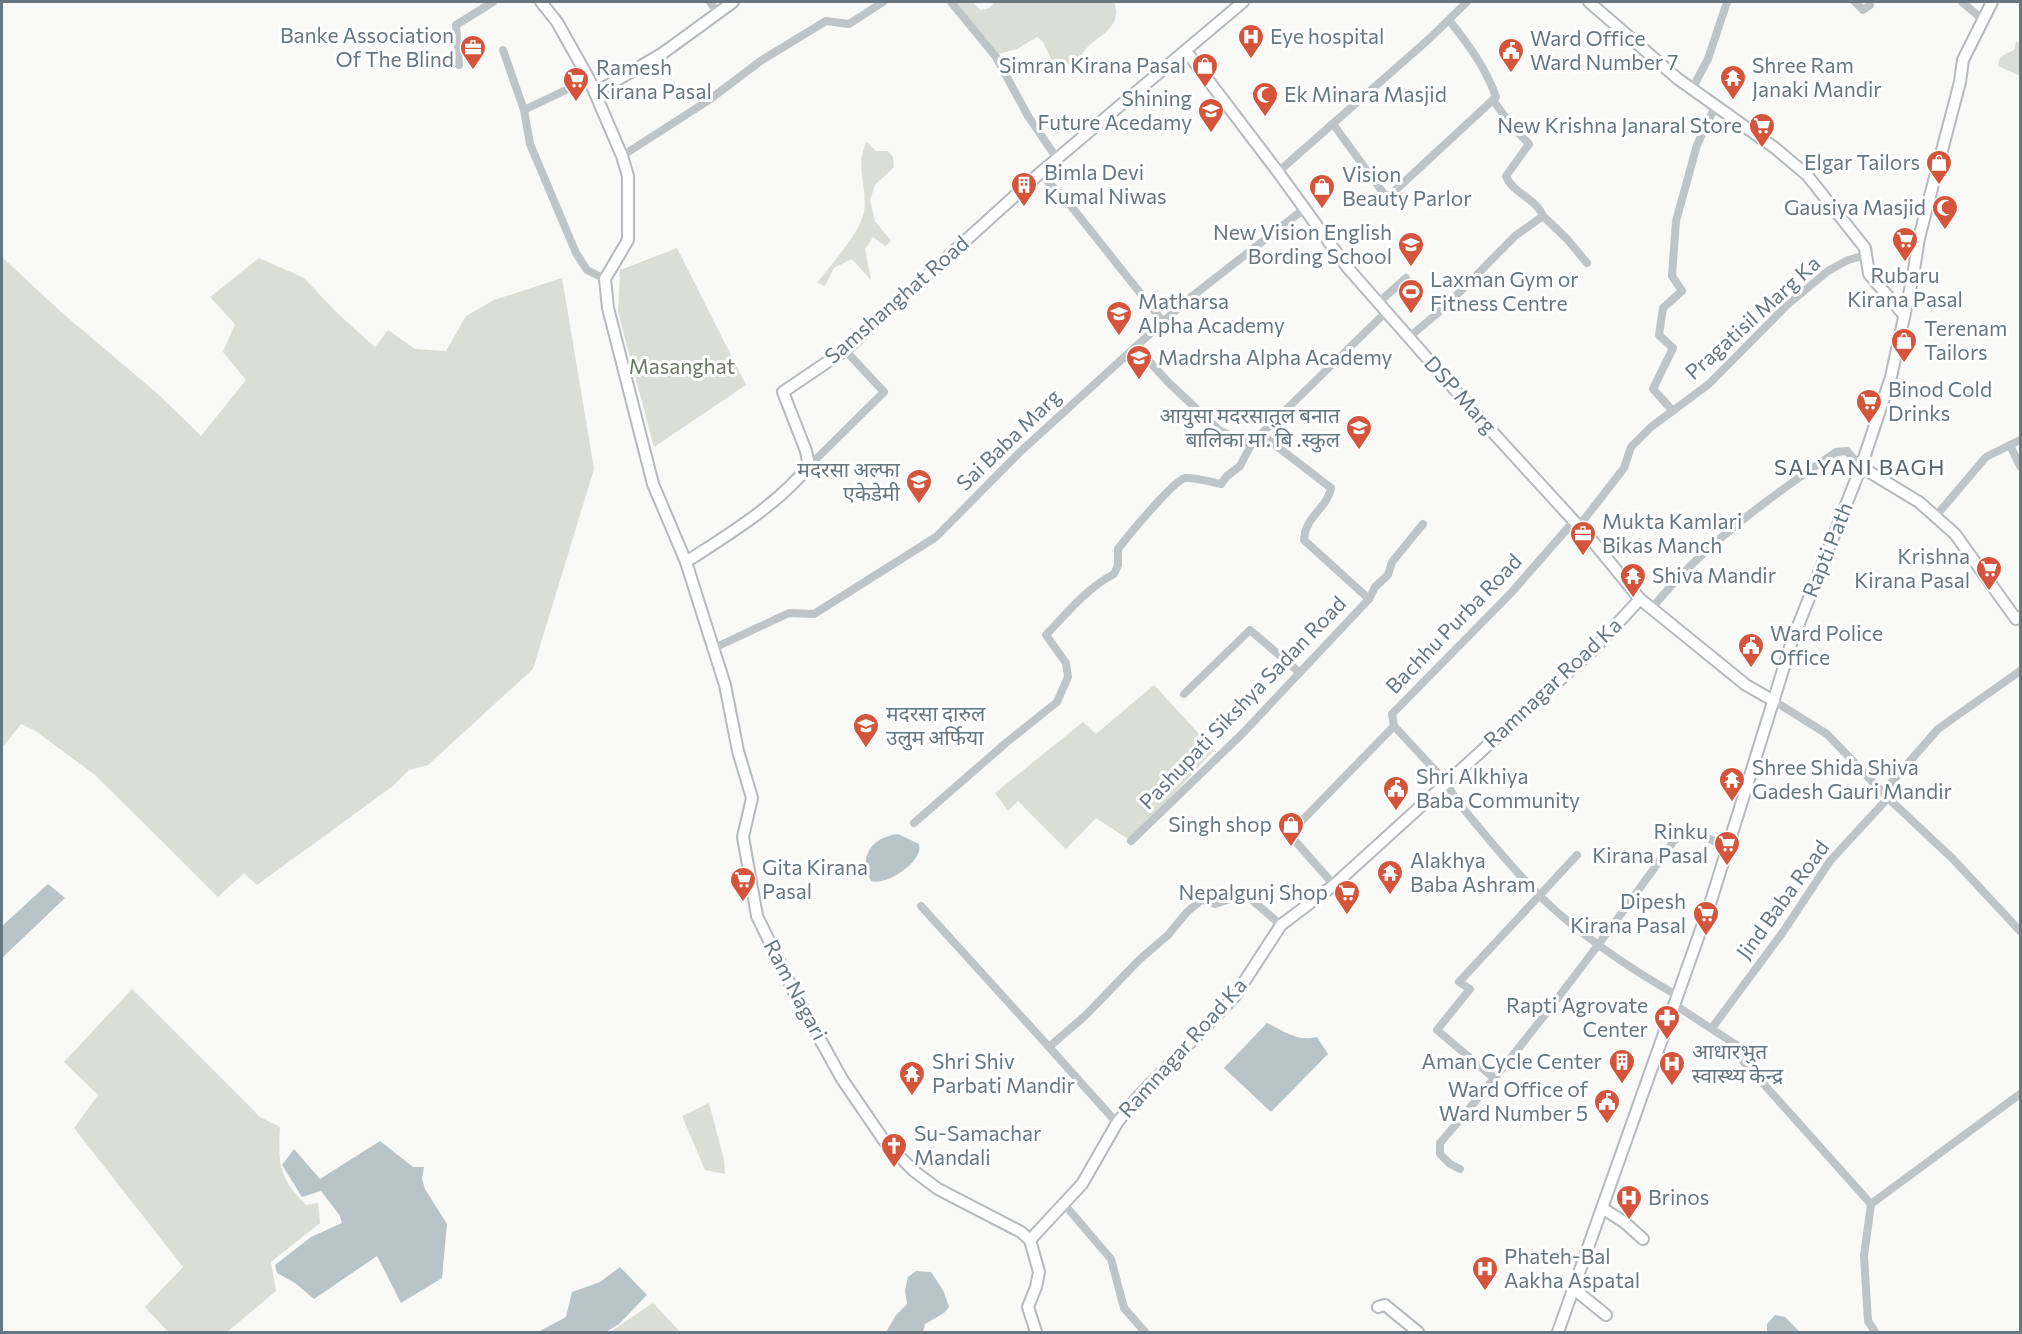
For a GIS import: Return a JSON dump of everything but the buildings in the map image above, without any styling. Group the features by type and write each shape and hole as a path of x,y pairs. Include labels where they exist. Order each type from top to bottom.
{"main road":[{"path":"541,2 557,22 589,80 622,156 628,176 628,240 605,279"},
{"path":"595,93 663,53 733,2"},
{"name":"Samshanghat Road","path":"809,466 806,451 783,392 845,350 1041,173 1243,2"},
{"path":"1590,2 1649,55 1692,89 1775,148 1807,176 1865,248 1869,274 1904,315"},
{"name":"Rapti Path","path":"1558,1332 1728,849 1807,602 1861,467 1891,377 1919,238 1960,82 1963,60 1992,2"},
{"name":"DSP Marg","path":"1186,51 1347,267 1408,338 1576,523 1640,599 1746,685 1774,701"},
{"name":"Ram Nagari","path":"605,279 608,308 652,484 686,562 725,684 738,751 752,798 742,837 757,916 796,996 842,1079 885,1142 914,1172 938,1189 1021,1232 1030,1240"},
{"path":"686,562 739,527 794,485 809,466"},
{"path":"1861,467 1909,495 1955,534 2019,621"},
{"name":"Ramnagar Road Ka","path":"1030,1240 1082,1184 1117,1123 1136,1100 1235,996 1281,925 1334,885 1595,648 1640,599"},
{"path":"1602,1208 1624,1222 1642,1239"},
{"path":"1030,1240 1039,1272 1028,1307 1036,1332"},
{"path":"1574,1289 1606,1315"},
{"path":"1378,1307 1385,1305 1418,1332"}],"street":[{"path":"459,65 456,25 493,2"},
{"path":"710,2 717,12"},
{"path":"622,156 709,100 762,60 826,21 849,24 883,2"},
{"path":"951,2 996,57 1028,116 1058,160"},
{"path":"1278,172 1467,2"},
{"path":"1692,89 1708,59 1727,2"},
{"path":"1854,2 1863,10 1870,4"},
{"path":"1962,2 1982,19"},
{"path":"1333,124 1387,198 1496,97 1483,68 1449,20"},
{"path":"502,50 524,110 530,144 576,253 587,270 605,279"},
{"path":"524,110 589,80"},
{"path":"1493,100 1529,144 1506,176 1509,184 1532,201 1542,216 1567,239 1587,263"},
{"path":"1672,410 1653,389 1673,348 1659,335 1662,308 1682,291 1672,276 1676,221 1697,145 1716,105"},
{"path":"1041,173 1071,206 1164,323"},
{"name":"Sai Baba Marg","path":"712,649 789,613 814,614 936,537 1020,451 1186,302 1304,209"},
{"path":"1408,338 1445,307 1515,236 1542,216"},
{"name":"Pragatisil Marg Ka","path":"1576,523 1624,468 1631,447 1672,410 1709,384 1787,305 1828,271 1848,260 1867,255"},
{"path":"914,823 1057,702 1068,677 1066,663 1046,635 1081,597 1114,574 1118,565 1118,549 1155,506 1178,481 1184,478 1221,484 1240,466 1251,445 1407,278"},
{"path":"1136,347 1168,382 1219,430 1251,445"},
{"path":"809,466 884,392 845,350"},
{"name":"Pashupati Sikshya Sadan Road","path":"1131,841 1244,734 1369,599 1304,540 1305,527 1330,495 1331,488 1262,434"},
{"path":"1935,517 1986,457 2020,440"},
{"path":"2010,445 2020,466"},
{"path":"1653,608 1677,577 1790,483 1836,452 1846,451 1861,467"},
{"name":"Bachhu Purba Road","path":"1334,885 1289,834 1394,726 1392,714 1576,523"},
{"path":"1369,599 1375,588 1388,574 1392,562 1423,524"},
{"path":"1184,694 1250,630 1299,672"},
{"name":"Jind Baba Road","path":"1712,1028 1783,932 1830,861 1938,729 2020,671"},
{"path":"1774,701 1827,734 1953,859 2020,931"},
{"path":"1394,726 1446,782 1456,800 1540,896 1568,922 1738,1046 1743,1061 1871,1204"},
{"path":"1460,1169 1450,1164 1440,1154 1440,1143 1495,1079 1600,945 1672,842 1685,830 1698,833 1728,849"},
{"path":"1495,1079 1437,1030 1470,989 1459,982 1577,855"},
{"path":"1049,1047 1086,1015 1139,960 1168,935 1198,902 1202,900 1215,903 1242,895 1252,900 1281,925"},
{"path":"921,906 1117,1123"},
{"path":"1875,1332 1868,1321 1864,1256 1871,1204 2020,1094"},
{"path":"1064,1204 1111,1259 1124,1308 1145,1332"}],"green space":[{"path":"956,2 972,2 981,10 989,8 995,2 1114,2 1116,13 1109,29 1086,49 1080,63 1073,66 1067,63 1053,63 1043,42 1037,37 1017,49 998,54"},
{"path":"2016,42 2020,43 2020,76 1998,66 2000,57 2014,50"},
{"path":"867,142 876,151 888,151 893,157 894,167 875,185 870,200 875,221 891,241 885,246 873,237 865,249 871,280 852,259 834,268 825,286 817,283 857,230 864,212 861,167 863,150"},
{"name":"Masanghat","path":"677,248 746,385 654,447 618,312 620,270"},
{"path":"2,257 61,312 158,394 201,436 246,380 223,352 235,324 210,297 259,258 304,278 337,313 375,347 388,330 415,349 446,351 466,316 494,300 562,278 594,469 533,669 428,765 409,770 393,786 257,885 244,873 218,897 94,774 34,730 21,724 2,748"},
{"path":"1154,685 1214,750 1131,841 1096,818 1066,849 1018,801 1008,811 995,793 1083,722 1096,734"},
{"path":"132,989 260,1117 280,1127 279,1152 285,1178 306,1205 318,1203 320,1223 271,1262 276,1291 227,1332 168,1332 145,1307 183,1267 74,1128 98,1095 64,1062"},
{"path":"709,1103 724,1160 725,1174 705,1170 682,1116"},
{"path":"653,1303 680,1332 610,1332"}],"shaded area":[{"path":"898,834 919,844 916,858 895,876 878,882 871,881 866,864 870,850 881,839"},
{"path":"48,884 65,898 2,958 2,926"},
{"path":"1267,1023 1297,1037 1317,1037 1328,1054 1271,1112 1224,1068"},
{"path":"380,1141 413,1167 424,1167 422,1179 425,1189 447,1224 442,1278 401,1303 377,1256 314,1299 295,1283 277,1273 275,1265 311,1237 342,1223 340,1216 321,1191 302,1197 282,1165 294,1149 320,1179"},
{"path":"620,1267 647,1295 619,1324 606,1332 538,1332 566,1317 572,1292 600,1282"},
{"path":"916,1271 931,1272 944,1292 949,1307 944,1313 925,1324 923,1332 886,1332 896,1315 907,1304 905,1290 908,1277"},
{"path":"1775,1315 1785,1317 1800,1332 1767,1332 1767,1324"}],"place":[{"name":"Eye hospital","path":"1251,60"},
{"name":"Banke Association Of The Blind","path":"473,71"},
{"name":"Ward Office Ward Number 7","path":"1511,74"},
{"name":"Simran Kirana Pasal","path":"1205,89"},
{"name":"Shree Ram Janaki Mandir","path":"1733,101"},
{"name":"Ramesh Kirana Pasal","path":"576,103"},
{"name":"Ek Minara Masjid","path":"1265,118"},
{"name":"Shining Future Acedamy","path":"1211,134"},
{"name":"New Krishna Janaral Store","path":"1762,149"},
{"name":"Elgar Tailors","path":"1939,186"},
{"name":"Bimla Devi Kumal Niwas","path":"1024,208"},
{"name":"Vision Beauty Parlor","path":"1322,210"},
{"name":"Gausiya Masjid","path":"1945,231"},
{"name":"Rubaru Kirana Pasal","path":"1905,263"},
{"name":"New Vision English Bording School","path":"1411,268"},
{"name":"Laxman Gym or Fitness Centre","path":"1411,315"},
{"name":"Matharsa Alpha Academy","path":"1119,337"},
{"name":"Terenam Tailors","path":"1904,364"},
{"name":"Madrsha Alpha Academy","path":"1139,381"},
{"name":"Binod Cold Drinks","path":"1869,425"},
{"name":"आयुसा मदरसातुल बनात बालिका मा. बि .स्कुल","path":"1359,451"},
{"name":"मदरसा अल्फा एकेडेमी","path":"919,505"},
{"name":"Mukta Kamlari Bikas Manch","path":"1583,557"},
{"name":"Krishna Kirana Pasal","path":"1989,592"},
{"name":"Shiva Mandir","path":"1633,599"},
{"name":"Ward Police Office","path":"1751,669"},
{"name":"मदरसा दारुल उलुम अर्फिया","path":"866,749"},
{"name":"Shree Shida Shiva Gadesh Gauri Mandir","path":"1732,803"},
{"name":"Shri Alkhiya Baba Community","path":"1396,812"},
{"name":"Singh shop","path":"1291,848"},
{"name":"Rinku Kirana Pasal","path":"1727,867"},
{"name":"Alakhya Baba Ashram","path":"1390,896"},
{"name":"Gita Kirana Pasal","path":"743,903"},
{"name":"Nepalgunj Shop","path":"1347,916"},
{"name":"Dipesh Kirana Pasal","path":"1706,937"},
{"name":"Rapti Agrovate Center","path":"1667,1041"},
{"name":"Aman Cycle Center","path":"1622,1085"},
{"name":"आधारभुत स्वास्थ्य केन्द्र","path":"1672,1087"},
{"name":"Shri Shiv Parbati Mandir","path":"912,1097"},
{"name":"Ward Office of Ward Number 5","path":"1607,1125"},
{"name":"Su-Samachar Mandali","path":"894,1169"},
{"name":"Brinos","path":"1629,1221"},
{"name":"Phateh-Bal Aakha Aspatal","path":"1485,1292"}],"district":[{"name":"SALYANI BAGH","path":"1860,467"}]}
